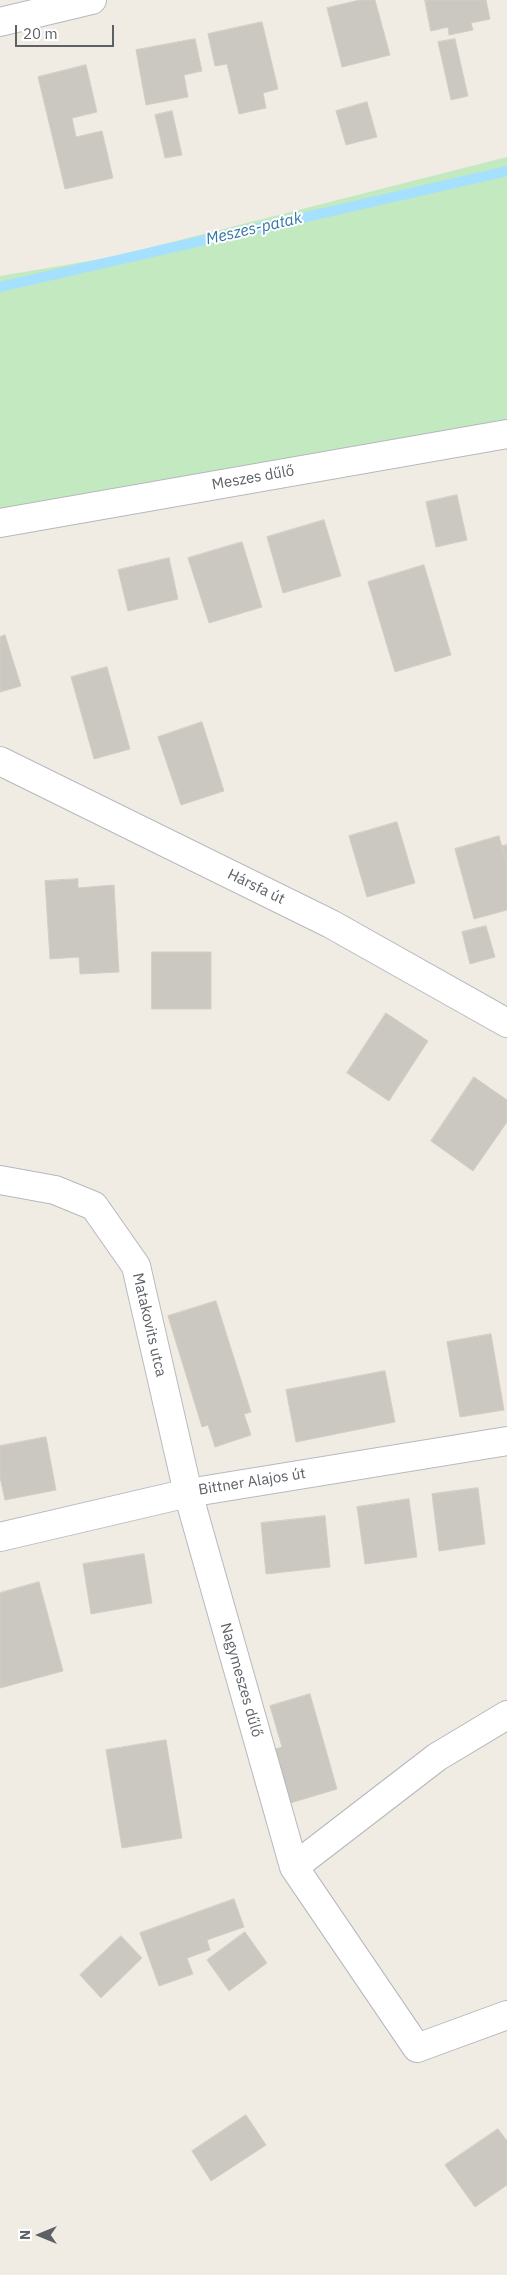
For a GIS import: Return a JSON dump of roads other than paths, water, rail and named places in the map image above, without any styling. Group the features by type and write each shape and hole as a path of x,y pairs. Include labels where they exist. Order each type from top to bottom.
{"street":[{"path":"0,22 92,0"},
{"name":"Meszes dűlő","path":"0,523 507,434"},
{"name":"Hársfa út","path":"0,761 331,924 507,1021"},
{"name":"Matakovits utca","path":"0,1180 55,1190 94,1206 136,1266 188,1493"},
{"name":"Bittner Alajos út","path":"0,1537 188,1493 507,1441"},
{"name":"Nagymeszes dűlő","path":"188,1493 294,1867 417,2048 507,2014"},
{"path":"294,1867 437,1757 507,1715"}],"waterway":[{"name":"Meszes-patak","path":"0,287 507,171"}]}
